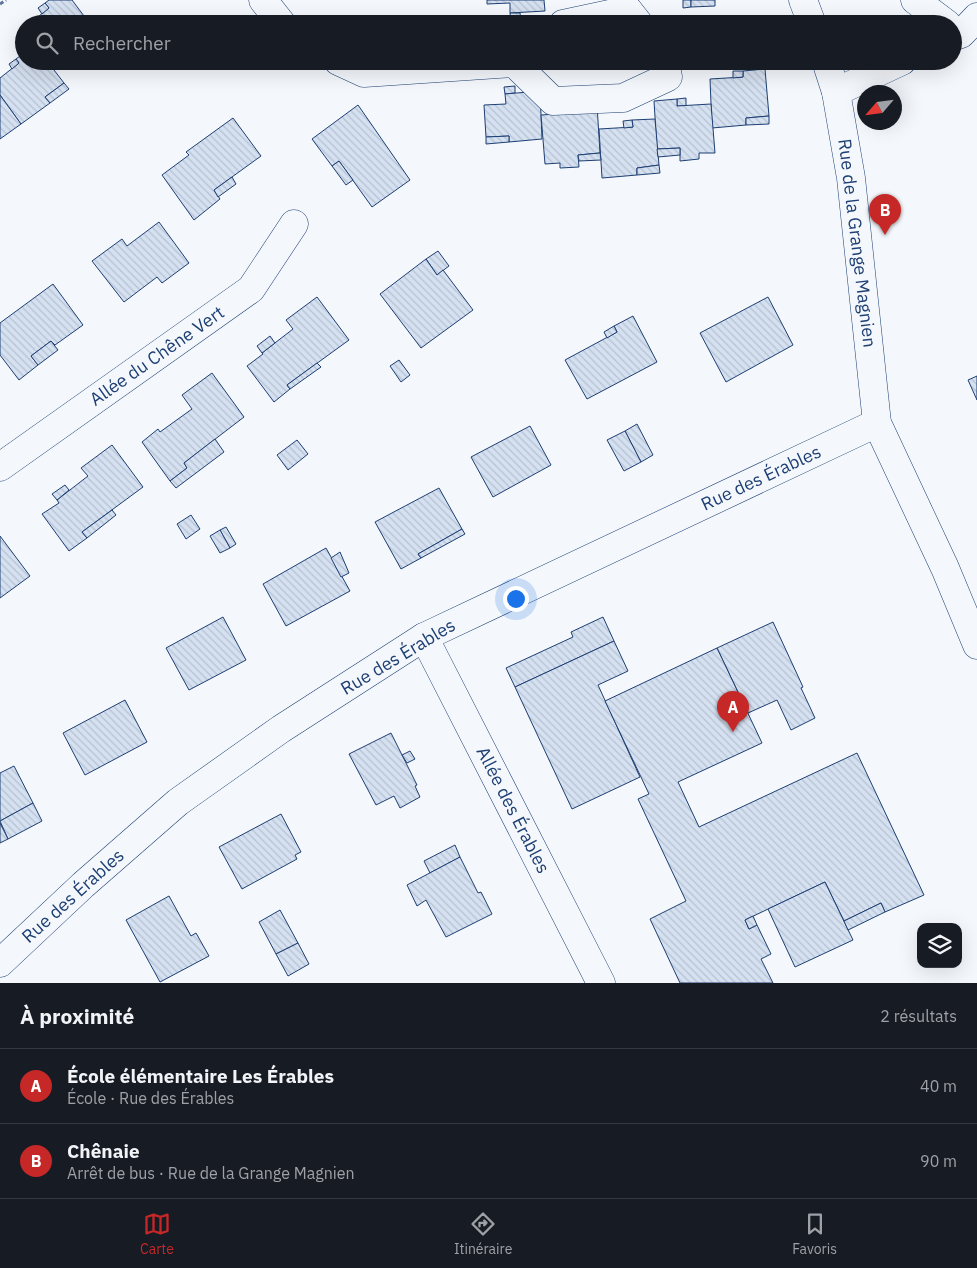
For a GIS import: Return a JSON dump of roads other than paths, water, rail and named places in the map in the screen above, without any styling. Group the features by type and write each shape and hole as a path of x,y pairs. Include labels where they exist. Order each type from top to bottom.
{"street":[{"path":"263,0 275,15"},
{"path":"803,0 809,15"},
{"path":"915,0 938,15"},
{"path":"605,15 628,10 632,15"},
{"path":"358,70 364,73 405,70"},
{"path":"523,70 553,101 623,98 668,77 667,70"},
{"name":"Rue de la Grange Magnien","path":"829,70 836,92 851,178 877,423 945,568 977,645"},
{"path":"836,92 883,70"},
{"name":"Allée du Chêne Vert","path":"0,467 251,289 294,224"},
{"name":"Rue des Érables","path":"0,963 83,885 178,802 280,729 424,637 877,423"},
{"name":"Allée des Érables","path":"424,637 602,983"}],"place":[{"name":"Chênaie","path":"885,235"},
{"name":"École élémentaire Les Érables","path":"733,732"}]}
